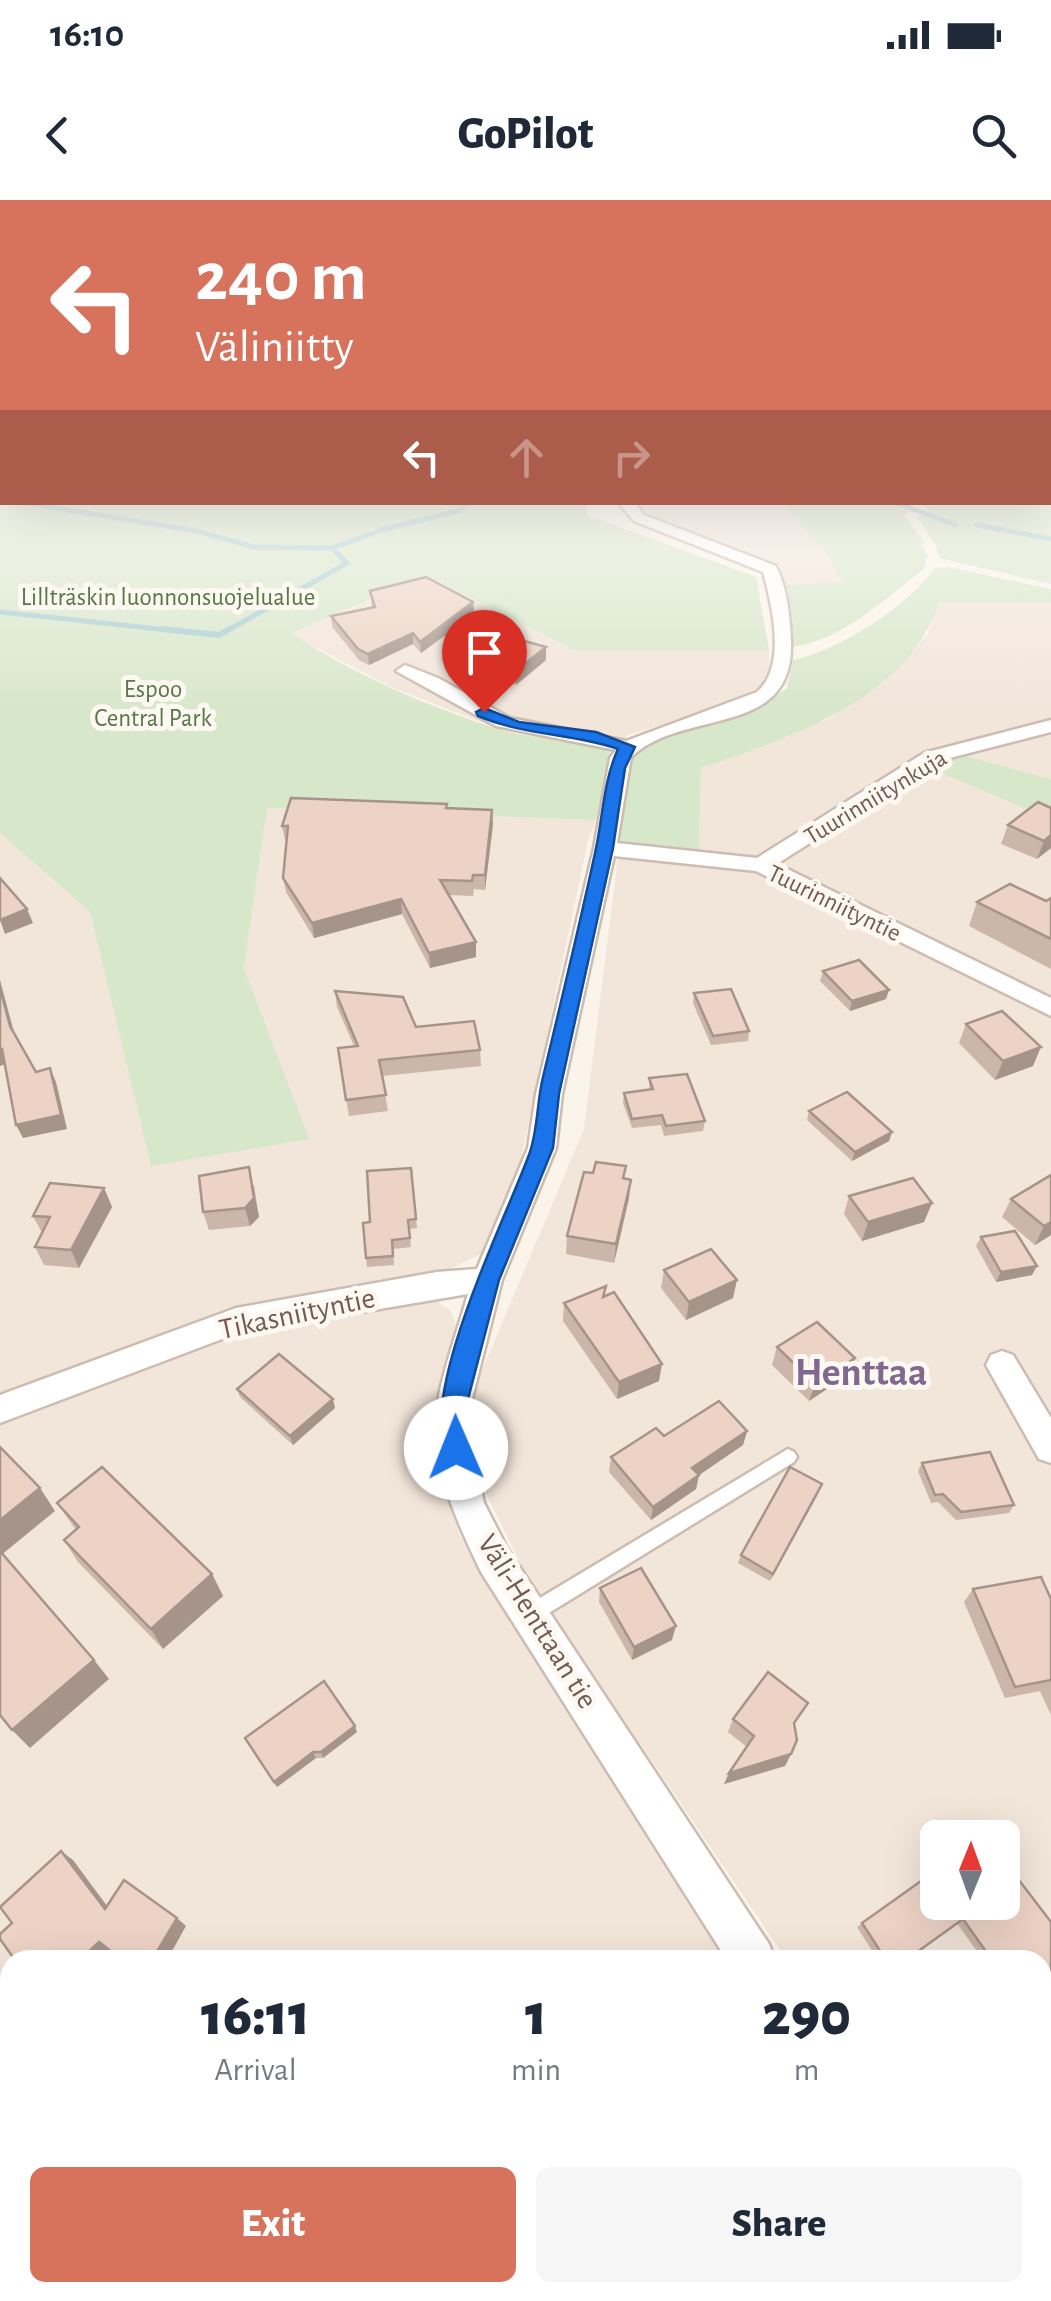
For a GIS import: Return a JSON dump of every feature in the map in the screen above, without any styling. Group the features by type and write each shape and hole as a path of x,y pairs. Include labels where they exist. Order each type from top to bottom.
{"street":[{"path":"406,671 429,678 498,720 545,733 596,737 627,747 652,734 752,702 772,688 781,650 782,620 770,569 652,523"},
{"name":"Tuurinniitynkuja","path":"761,865 931,757 1051,726"},
{"name":"Väli-Henttaan tie","path":"627,747 617,768 605,848 549,1094 542,1148 487,1280 454,1403 456,1448 467,1504 494,1560 532,1613 747,1950"},
{"name":"Tuurinniityntie","path":"605,848 761,865 1051,1008"},
{"name":"Tikasniityntie","path":"0,1410 236,1321 437,1284 487,1280"},
{"path":"1002,1365 1051,1448"}],"lane":[{"path":"532,1613 788,1457"}],"shaded area":[{"path":"668,523 800,523 829,556 843,584 782,585 773,564"},
{"path":"426,575 573,650 769,650 769,669 760,686 743,699 718,710 630,734 610,754 600,744 501,730 389,686 291,634"},
{"path":"938,602 1051,602 1051,779 959,754 1051,819 1051,1950 780,1950 527,1577 467,1454 478,1380 584,1129 620,841 699,850 701,768 828,719 885,681 928,634"},
{"path":"267,808 596,820 588,840 520,1164 489,1250 450,1269 230,1310 0,1398 0,833 90,912 151,1165 308,1138 244,968"},
{"path":"410,1298 436,1301 450,1310 455,1322 453,1346 435,1399 433,1445 460,1535 563,1702 727,1950 0,1950 0,1423 241,1330"}],"green space":[{"name":"Espoo Central Park","path":"0,523 609,523 756,577 769,650 573,650 426,575 292,633 366,676 420,701 526,736 600,744 610,754 596,820 267,808 244,968 309,1139 151,1166 90,912 0,833"},
{"path":"800,523 910,523 925,543 920,544 928,556 924,569 844,628 790,647 782,585 842,583 829,556"},
{"path":"921,523 1051,523 1051,584 939,558 936,545"},
{"path":"948,567 1051,589 1051,602 939,602 923,636 901,665 873,690 807,728 701,768 699,851 620,841 614,835 626,765 639,747 676,731 758,708 787,688 793,660 831,647 871,625 908,597 935,568"},
{"path":"959,754 1051,779 1051,819 932,769"}],"building":[{"path":"426,577 473,602 420,642 413,633 368,654 358,649 331,616 375,607 370,591"},
{"path":"496,633 546,647 516,671 466,658"},
{"path":"291,798 447,804 446,808 492,810 485,875 473,875 472,881 440,880 476,942 429,953 401,899 312,923 283,878 288,826 282,826"},
{"path":"1038,802 1051,808 1051,835 1044,841 1008,825"},
{"path":"0,878 27,909 0,920"},
{"path":"1010,884 1046,901 1051,898 1051,939 977,902"},
{"path":"859,960 889,990 852,1001 823,971"},
{"path":"0,988 10,1026 36,1072 50,1068 61,1115 16,1125 0,1049"},
{"path":"731,989 749,1031 713,1036 694,993"},
{"path":"335,991 403,997 416,1027 474,1021 480,1050 379,1060 386,1095 346,1100 338,1048 358,1046"},
{"path":"1002,1011 1041,1047 1003,1061 966,1024"},
{"path":"687,1074 705,1121 666,1126 662,1115 632,1119 624,1093 653,1089 649,1078"},
{"path":"847,1092 892,1132 855,1152 809,1111"},
{"path":"596,1162 626,1166 623,1178 631,1180 616,1244 567,1236 584,1172 593,1173"},
{"path":"249,1167 254,1198 245,1208 203,1212 199,1176"},
{"path":"411,1168 416,1219 408,1220 410,1238 392,1240 393,1256 366,1258 363,1223 370,1222 367,1171"},
{"path":"1051,1175 1051,1222 1044,1226 1011,1199"},
{"path":"913,1178 932,1203 868,1222 849,1196"},
{"path":"50,1183 104,1188 71,1250 35,1247 50,1217 33,1216"},
{"path":"1015,1231 1037,1266 1001,1272 981,1237"},
{"path":"711,1249 737,1280 689,1302 664,1270"},
{"path":"606,1286 603,1297 614,1292 662,1364 619,1382 564,1303"},
{"path":"817,1322 855,1358 815,1384 777,1347"},
{"path":"279,1354 333,1399 290,1436 237,1389"},
{"path":"719,1401 747,1431 692,1468 699,1475 653,1507 611,1457 656,1428 664,1436"},
{"path":"0,1447 40,1488 0,1520"},
{"path":"990,1452 1014,1505 961,1512 943,1494 935,1495 922,1463"},
{"path":"102,1467 212,1574 151,1629 64,1540 79,1527 57,1503"},
{"path":"790,1467 822,1484 773,1574 741,1555"},
{"path":"0,1551 94,1660 12,1730 0,1715"},
{"path":"641,1568 676,1626 634,1647 600,1588"},
{"path":"1041,1577 1051,1599 1051,1680 1015,1687 973,1589"},
{"path":"768,1672 808,1703 794,1723 797,1740 791,1754 729,1773 754,1736 733,1719"},
{"path":"324,1681 355,1726 274,1782 245,1738"},
{"path":"61,1851 105,1909 124,1880 177,1918 158,1950 109,1950 99,1942 91,1950 8,1950 0,1934 12,1923 0,1907"},
{"path":"920,1882 920,1920 962,1920 920,1950 880,1950 862,1923"},
{"path":"1020,1882 1051,1922 1051,1950 985,1950 964,1920 1020,1920"}],"waterway":[{"path":"148,523 254,547 332,548"},
{"path":"332,548 409,523"},
{"path":"951,523 956,525"},
{"path":"977,525 1051,539"},
{"path":"225,632 347,563 332,548"},
{"path":"0,612 187,632"},
{"path":"163,629 219,635 229,629"}],"district":[{"name":"Henttaa","path":"861,1371"}],"route":[{"path":"456,1448 454,1403 487,1280 542,1148 549,1094 605,848 617,768 627,747 596,737 516,726 484,712"}],"park label":[{"name":"Lillträskin luonnonsuojelualue","path":"168,596"}]}
